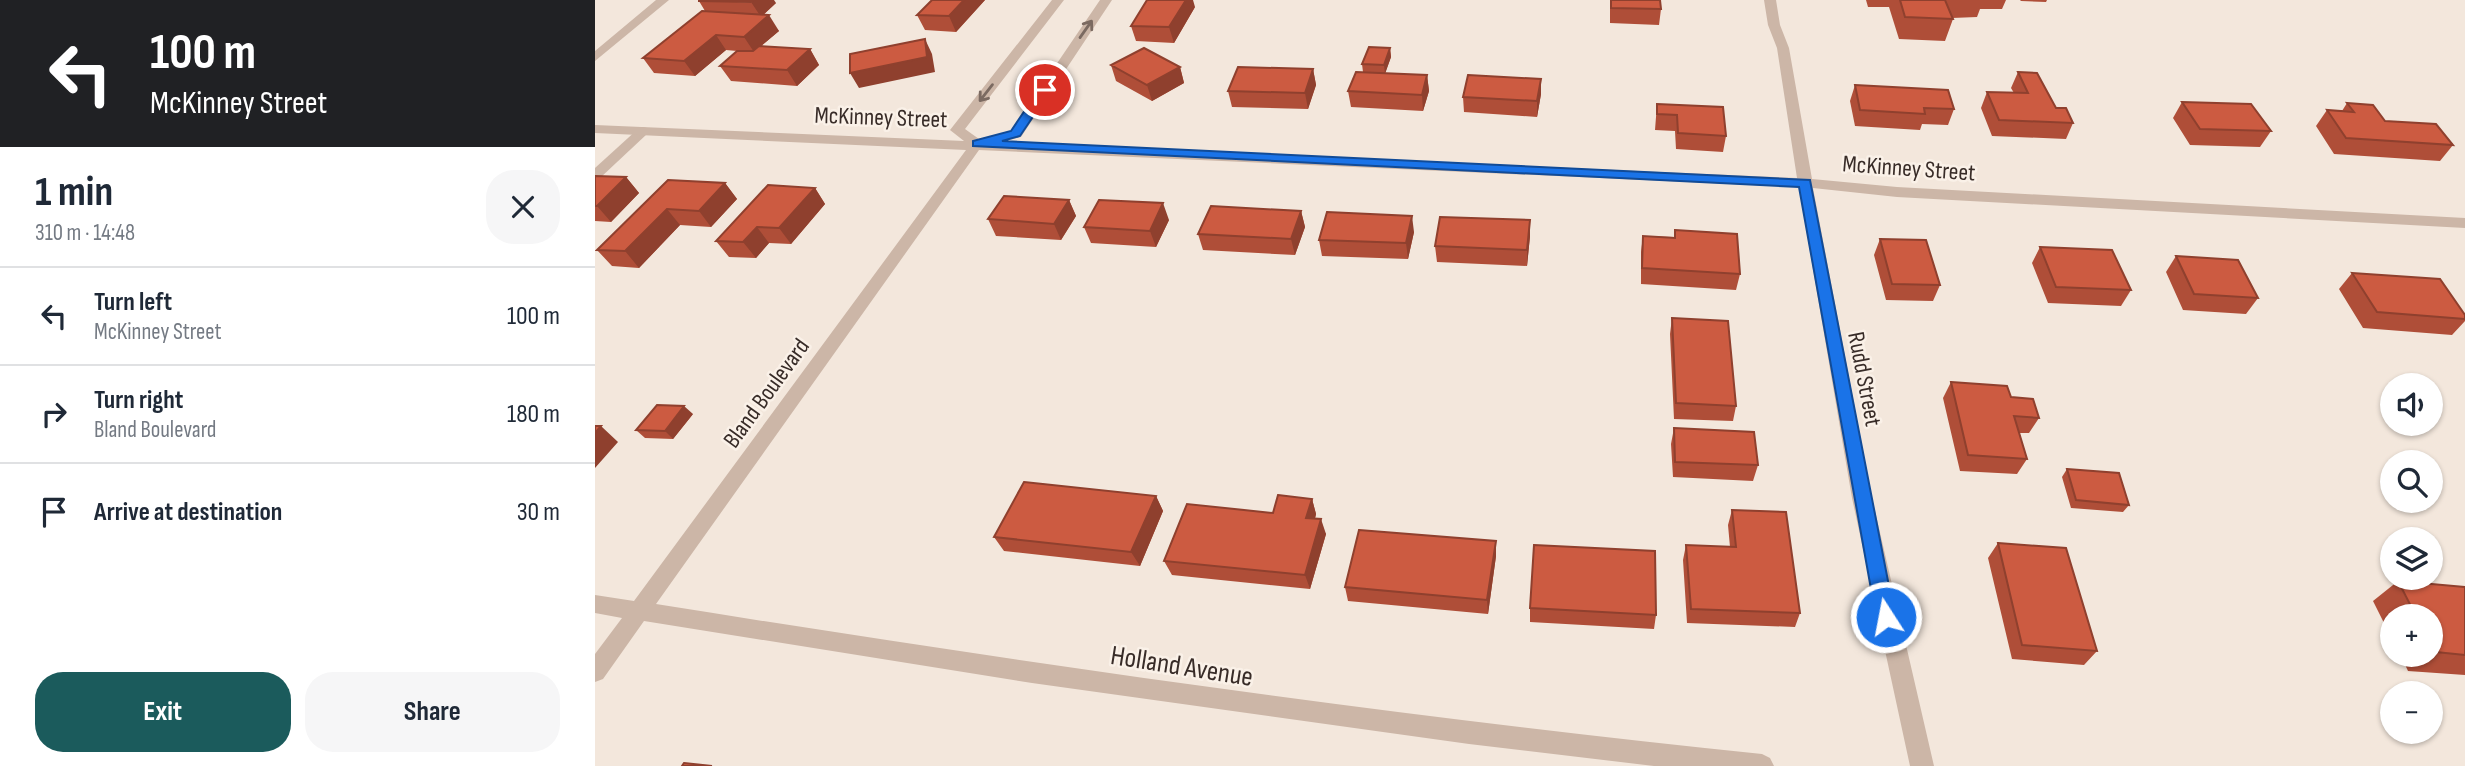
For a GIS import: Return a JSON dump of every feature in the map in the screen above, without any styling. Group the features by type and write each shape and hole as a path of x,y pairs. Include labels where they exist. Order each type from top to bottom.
{"street":[{"path":"595,57 663,0"},
{"path":"1058,0 957,130 977,144 1016,134 1106,0"},
{"name":"Rudd Street","path":"1769,0 1774,25 1783,48 1805,183 1891,644 1922,766"},
{"name":"McKinney Street","path":"595,129 1805,183 1897,192 2465,223"},
{"name":"Bland Boulevard","path":"595,672 977,144"},
{"name":"Holland Avenue","path":"595,604 1272,709 1617,752 1762,766"}],"lane":[{"path":"595,175 643,131"}],"building":[{"path":"699,0 754,0 751,2"},
{"path":"932,0 964,0 949,16 917,15"},
{"path":"1147,0 1186,0 1169,27 1131,26"},
{"path":"1611,0 1660,0 1661,9 1611,8"},
{"path":"1900,0 1945,0 1953,19 1905,17"},
{"path":"702,11 769,15 744,37 716,35 684,61 643,58"},
{"path":"925,39 927,57 850,73 850,54"},
{"path":"759,46 810,49 787,70 720,66 737,51 753,51"},
{"path":"1369,47 1390,48 1384,65 1362,64"},
{"path":"1144,48 1180,67 1147,85 1111,65"},
{"path":"1238,67 1313,69 1305,93 1228,91"},
{"path":"1356,72 1427,75 1422,95 1348,91"},
{"path":"2018,72 2037,73 2056,108 2066,108 2073,123 1999,120 1987,92 2028,93"},
{"path":"1468,75 1541,79 1537,101 1463,97"},
{"path":"1855,85 1948,90 1954,109 1924,108 1925,114 1860,110"},
{"path":"2182,102 2251,104 2271,131 2200,129"},
{"path":"2347,103 2373,105 2385,121 2436,124 2453,145 2346,138 2327,110 2354,112"},
{"path":"1657,104 1723,107 1726,136 1678,133 1677,115 1657,114"},
{"path":"595,176 626,177 595,206"},
{"path":"668,180 725,183 699,211 667,209 625,251 597,250"},
{"path":"768,185 815,188 779,228 757,227 743,242 716,241"},
{"path":"1004,196 1069,200 1054,224 988,219"},
{"path":"1099,200 1163,203 1150,231 1084,227"},
{"path":"1211,206 1301,211 1291,239 1198,234"},
{"path":"1327,212 1412,216 1406,243 1319,240"},
{"path":"1440,217 1530,220 1527,250 1435,246"},
{"path":"1675,230 1737,234 1740,274 1642,268 1643,236 1675,238"},
{"path":"1880,239 1926,240 1940,285 1892,284"},
{"path":"2040,247 2112,250 2131,290 2056,287"},
{"path":"2176,256 2238,260 2258,298 2194,294"},
{"path":"2352,273 2440,279 2465,315 2465,319 2377,312"},
{"path":"1672,318 1728,321 1736,406 1676,403"},
{"path":"1951,382 2007,386 2011,397 2033,399 2039,418 2014,416 2027,459 1968,455"},
{"path":"657,405 684,406 665,431 636,430"},
{"path":"1674,428 1754,432 1758,465 1675,462"},
{"path":"2067,469 2119,473 2129,505 2076,500"},
{"path":"1024,482 1156,496 1131,552 994,537"},
{"path":"1278,495 1312,499 1306,518 1321,519 1305,575 1164,561 1187,504 1273,513"},
{"path":"1732,510 1786,512 1800,613 1691,609 1686,545 1736,547"},
{"path":"1359,530 1496,541 1487,600 1345,587"},
{"path":"1998,543 2066,548 2097,651 2022,645"},
{"path":"1534,545 1655,551 1656,615 1530,608"},
{"path":"2443,585 2465,587 2465,655 2443,653 2443,604 2410,604 2403,590 2443,590"},
{"path":"684,763 712,766 682,766"}],"route":[{"path":"1045,90 1016,134 977,144 1805,183 1833,346 1886,617"}]}
